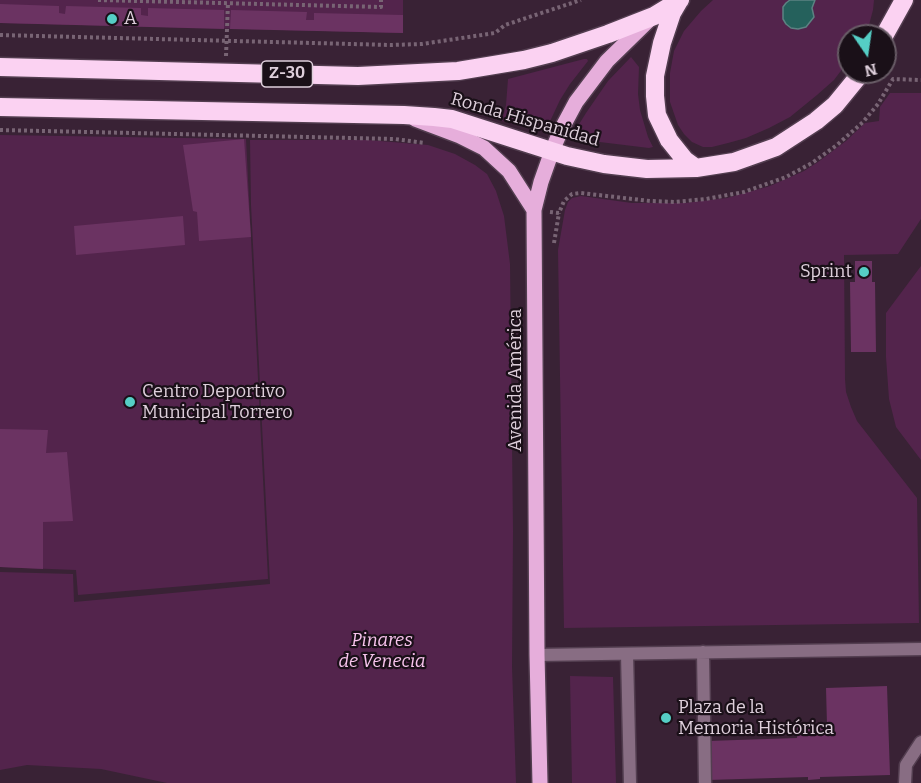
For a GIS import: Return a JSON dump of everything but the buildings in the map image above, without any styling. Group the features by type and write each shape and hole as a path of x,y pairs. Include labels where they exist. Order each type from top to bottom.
{"highway":[{"name":"Ronda Hispanidad","path":"0,67 358,76 458,71 496,66 552,53 654,16 680,0"},
{"name":"Z-30","path":"680,0 672,13 662,43 655,76 655,96 657,114 669,140 685,160 696,168"},
{"path":"891,24 904,0"},
{"name":"Ronda Hispanidad","path":"0,107 404,115 452,119 588,161 647,169 696,168 734,162 776,147 816,121 835,105 852,84"}],"main road":[{"name":"Avenida América","path":"540,783 534,210 552,151 569,115 589,83 607,61 654,16"},
{"path":"404,115 460,136 484,148 509,171 534,210"}],"street":[{"path":"537,655 921,649"},
{"path":"703,652 705,783"},
{"path":"627,654 630,783"},
{"path":"905,783 906,765 921,742"}],"path":[{"path":"98,0 381,7 381,0"},
{"path":"330,6 331,0"},
{"path":"0,35 422,44 495,33 505,25 581,0"},
{"path":"225,73 231,2"},
{"path":"554,243 559,213"}],"green space":[{"path":"0,0 403,0 403,33 0,23"},
{"path":"713,0 790,0 786,3 786,24 798,29 813,12 815,0 874,0 869,24 837,24 837,76 834,80 790,117 746,138 712,147 703,147 692,142 684,134 678,125 670,102 670,73 674,51 684,31"},
{"path":"631,57 639,67 640,110 653,147 575,139 573,134 586,113 608,81"},
{"path":"584,59 588,61 560,100 545,132 502,121 508,79"},
{"path":"890,93 921,93 921,219 898,254 844,255 845,379 846,392 857,421 917,498 919,623 564,628 558,250 568,202 572,198 581,196 632,203 685,203 727,198 770,186 818,162 865,123 879,121 880,107"},
{"name":"Centro Deportivo Municipal Torrero","path":"0,135 246,139 268,579 78,595 76,570 0,567"},
{"name":"Pinares de Venecia","path":"250,140 368,140 428,145 455,154 475,165 487,174 496,191 504,216 510,264 512,667 516,783 167,783 101,769 27,765 0,770 0,572 73,574 74,602 270,584 251,205"},
{"path":"921,266 921,460 896,427 889,399 886,313"},
{"path":"570,676 613,677 616,783 572,783"}],"shaded area":[{"path":"790,0 815,0 812,8 814,17 806,27 791,28 783,19 783,7"}],"place":[{"name":"A","path":"112,19"},
{"name":"Sprint","path":"864,272"},
{"name":"Centro Deportivo Municipal Torrero","path":"130,402"},
{"name":"Plaza de la Memoria Histórica","path":"666,718"}]}
